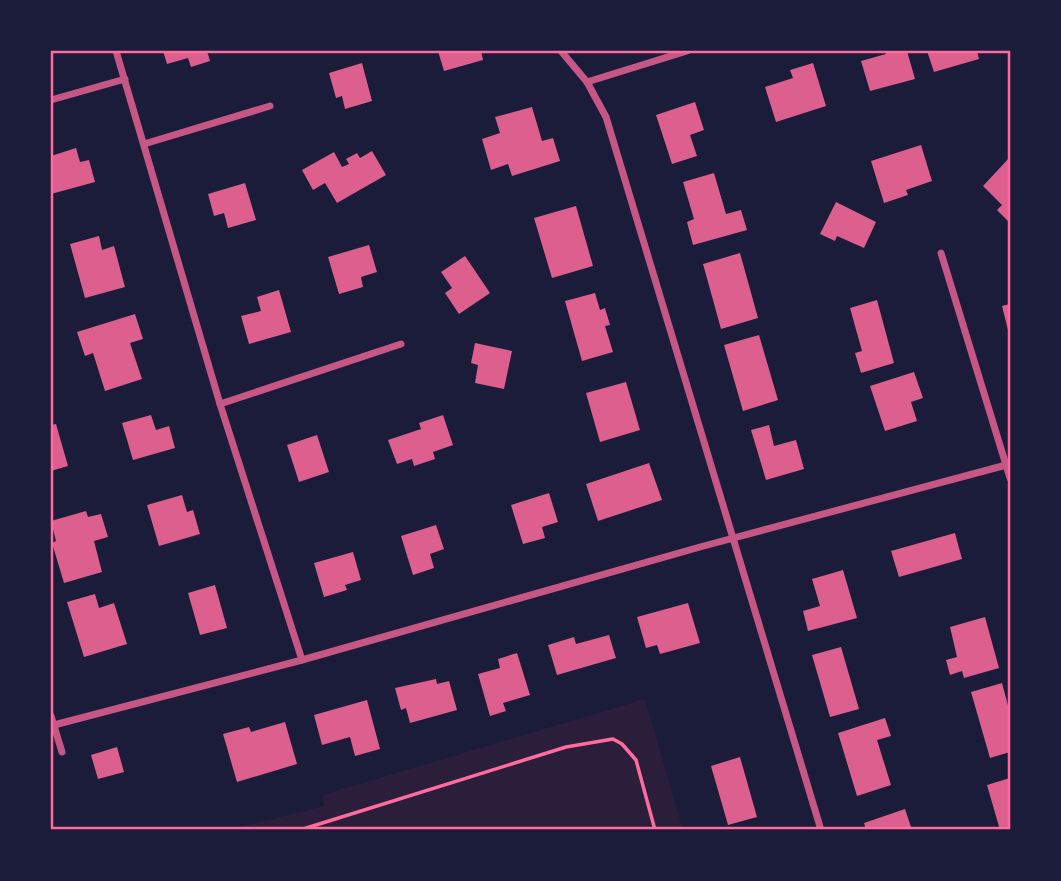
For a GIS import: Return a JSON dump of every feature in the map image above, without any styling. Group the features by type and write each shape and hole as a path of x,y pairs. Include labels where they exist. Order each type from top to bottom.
{"street":[{"path":"116,51 220,404 302,660"},
{"path":"561,51 587,82 606,117 731,540 821,830"},
{"path":"587,82 687,51"},
{"path":"51,100 125,79"},
{"path":"144,144 270,106"},
{"path":"941,253 1008,464 1010,478"},
{"path":"220,404 401,344"},
{"path":"54,725 302,660 1008,464"},
{"path":"51,716 62,752"}],"path":[{"path":"300,830 566,747 612,739 622,744 636,760 655,830"}],"shaded area":[{"path":"645,699 683,830 228,830 324,806 322,795"}],"building":[{"path":"163,51 207,51 210,61 191,67 188,58 167,64"},
{"path":"438,51 481,51 483,60 444,71"},
{"path":"885,51 907,51 915,79 870,91 861,61 886,54"},
{"path":"927,51 977,51 979,59 934,72"},
{"path":"362,63 372,101 345,109 342,96 336,98 329,73"},
{"path":"813,63 826,106 776,122 765,87 793,78 790,70"},
{"path":"695,102 704,130 690,135 697,156 672,164 656,115"},
{"path":"532,107 542,141 553,138 560,161 512,176 508,164 491,170 482,139 500,133 495,117"},
{"path":"921,145 932,181 906,190 908,195 884,203 871,161"},
{"path":"76,148 80,162 89,160 95,182 51,194 51,156"},
{"path":"372,151 386,175 337,203 325,183 313,190 302,170 334,152 342,167 349,164 346,159 357,153 360,158"},
{"path":"1010,157 1010,223 997,210 1002,205 983,186"},
{"path":"714,173 726,214 741,210 747,230 693,245 687,222 694,219 683,182"},
{"path":"245,183 256,220 228,228 224,213 214,216 208,194"},
{"path":"836,202 876,222 864,248 837,236 835,241 820,234"},
{"path":"576,206 593,266 552,278 534,218"},
{"path":"99,236 102,250 114,246 125,287 85,298 70,244"},
{"path":"369,245 377,272 361,277 363,287 339,294 328,257"},
{"path":"740,253 758,318 721,329 703,264"},
{"path":"465,256 490,293 459,314 445,293 452,288 441,272"},
{"path":"279,290 291,332 249,344 241,316 261,311 257,297"},
{"path":"595,293 600,310 605,308 610,325 605,326 613,352 582,361 565,301"},
{"path":"877,300 894,363 861,373 855,353 862,351 850,308"},
{"path":"1010,304 1010,334 1009,334 1002,306"},
{"path":"135,314 143,339 130,343 142,379 105,391 93,353 85,356 77,332"},
{"path":"759,335 778,400 743,411 724,345"},
{"path":"475,343 512,351 504,389 475,383 478,365 471,363"},
{"path":"914,372 923,398 911,402 917,421 885,431 870,386"},
{"path":"626,382 640,430 600,442 586,393"},
{"path":"151,415 156,430 169,426 175,448 133,460 122,423"},
{"path":"443,415 453,445 433,452 435,459 414,466 412,459 397,464 388,440 421,429 419,423"},
{"path":"56,424 68,466 51,471 51,425"},
{"path":"769,425 774,446 796,440 804,469 766,480 751,430"},
{"path":"317,435 329,472 299,482 287,445"},
{"path":"649,463 662,500 598,521 586,484"},
{"path":"549,493 558,522 542,527 545,538 523,544 511,505"},
{"path":"182,495 187,512 193,510 200,534 159,546 147,505"},
{"path":"86,511 88,517 101,514 108,537 94,541 102,572 64,583 52,543 56,541 51,521"},
{"path":"436,525 444,549 430,554 434,568 413,575 401,536"},
{"path":"955,533 962,559 899,577 891,551"},
{"path":"353,552 361,580 345,585 347,590 324,597 314,563"},
{"path":"843,570 857,618 808,631 803,611 820,606 812,579"},
{"path":"215,585 227,628 200,635 188,593"},
{"path":"95,594 99,608 114,603 127,644 84,657 67,602"},
{"path":"688,603 700,643 660,654 657,645 646,648 637,617"},
{"path":"985,617 999,668 964,678 962,671 950,675 946,660 957,657 950,627"},
{"path":"609,635 616,658 557,675 548,645 574,637 576,644"},
{"path":"841,647 859,709 830,717 812,655"},
{"path":"517,653 530,695 503,703 506,711 490,716 478,674 500,668 498,659"},
{"path":"436,679 437,684 449,681 457,710 410,723 406,708 401,710 395,688"},
{"path":"1002,683 1010,713 1010,752 990,758 971,692"},
{"path":"367,700 380,749 355,756 350,737 322,745 314,715"},
{"path":"885,718 891,736 877,740 891,785 857,796 838,733"},
{"path":"285,722 297,764 237,782 223,734 249,727 251,732"},
{"path":"117,747 124,772 98,779 91,755"},
{"path":"740,757 757,817 728,825 711,766"},
{"path":"1010,778 1010,830 1000,830 987,785"},
{"path":"905,809 912,830 866,830 864,823"}]}
